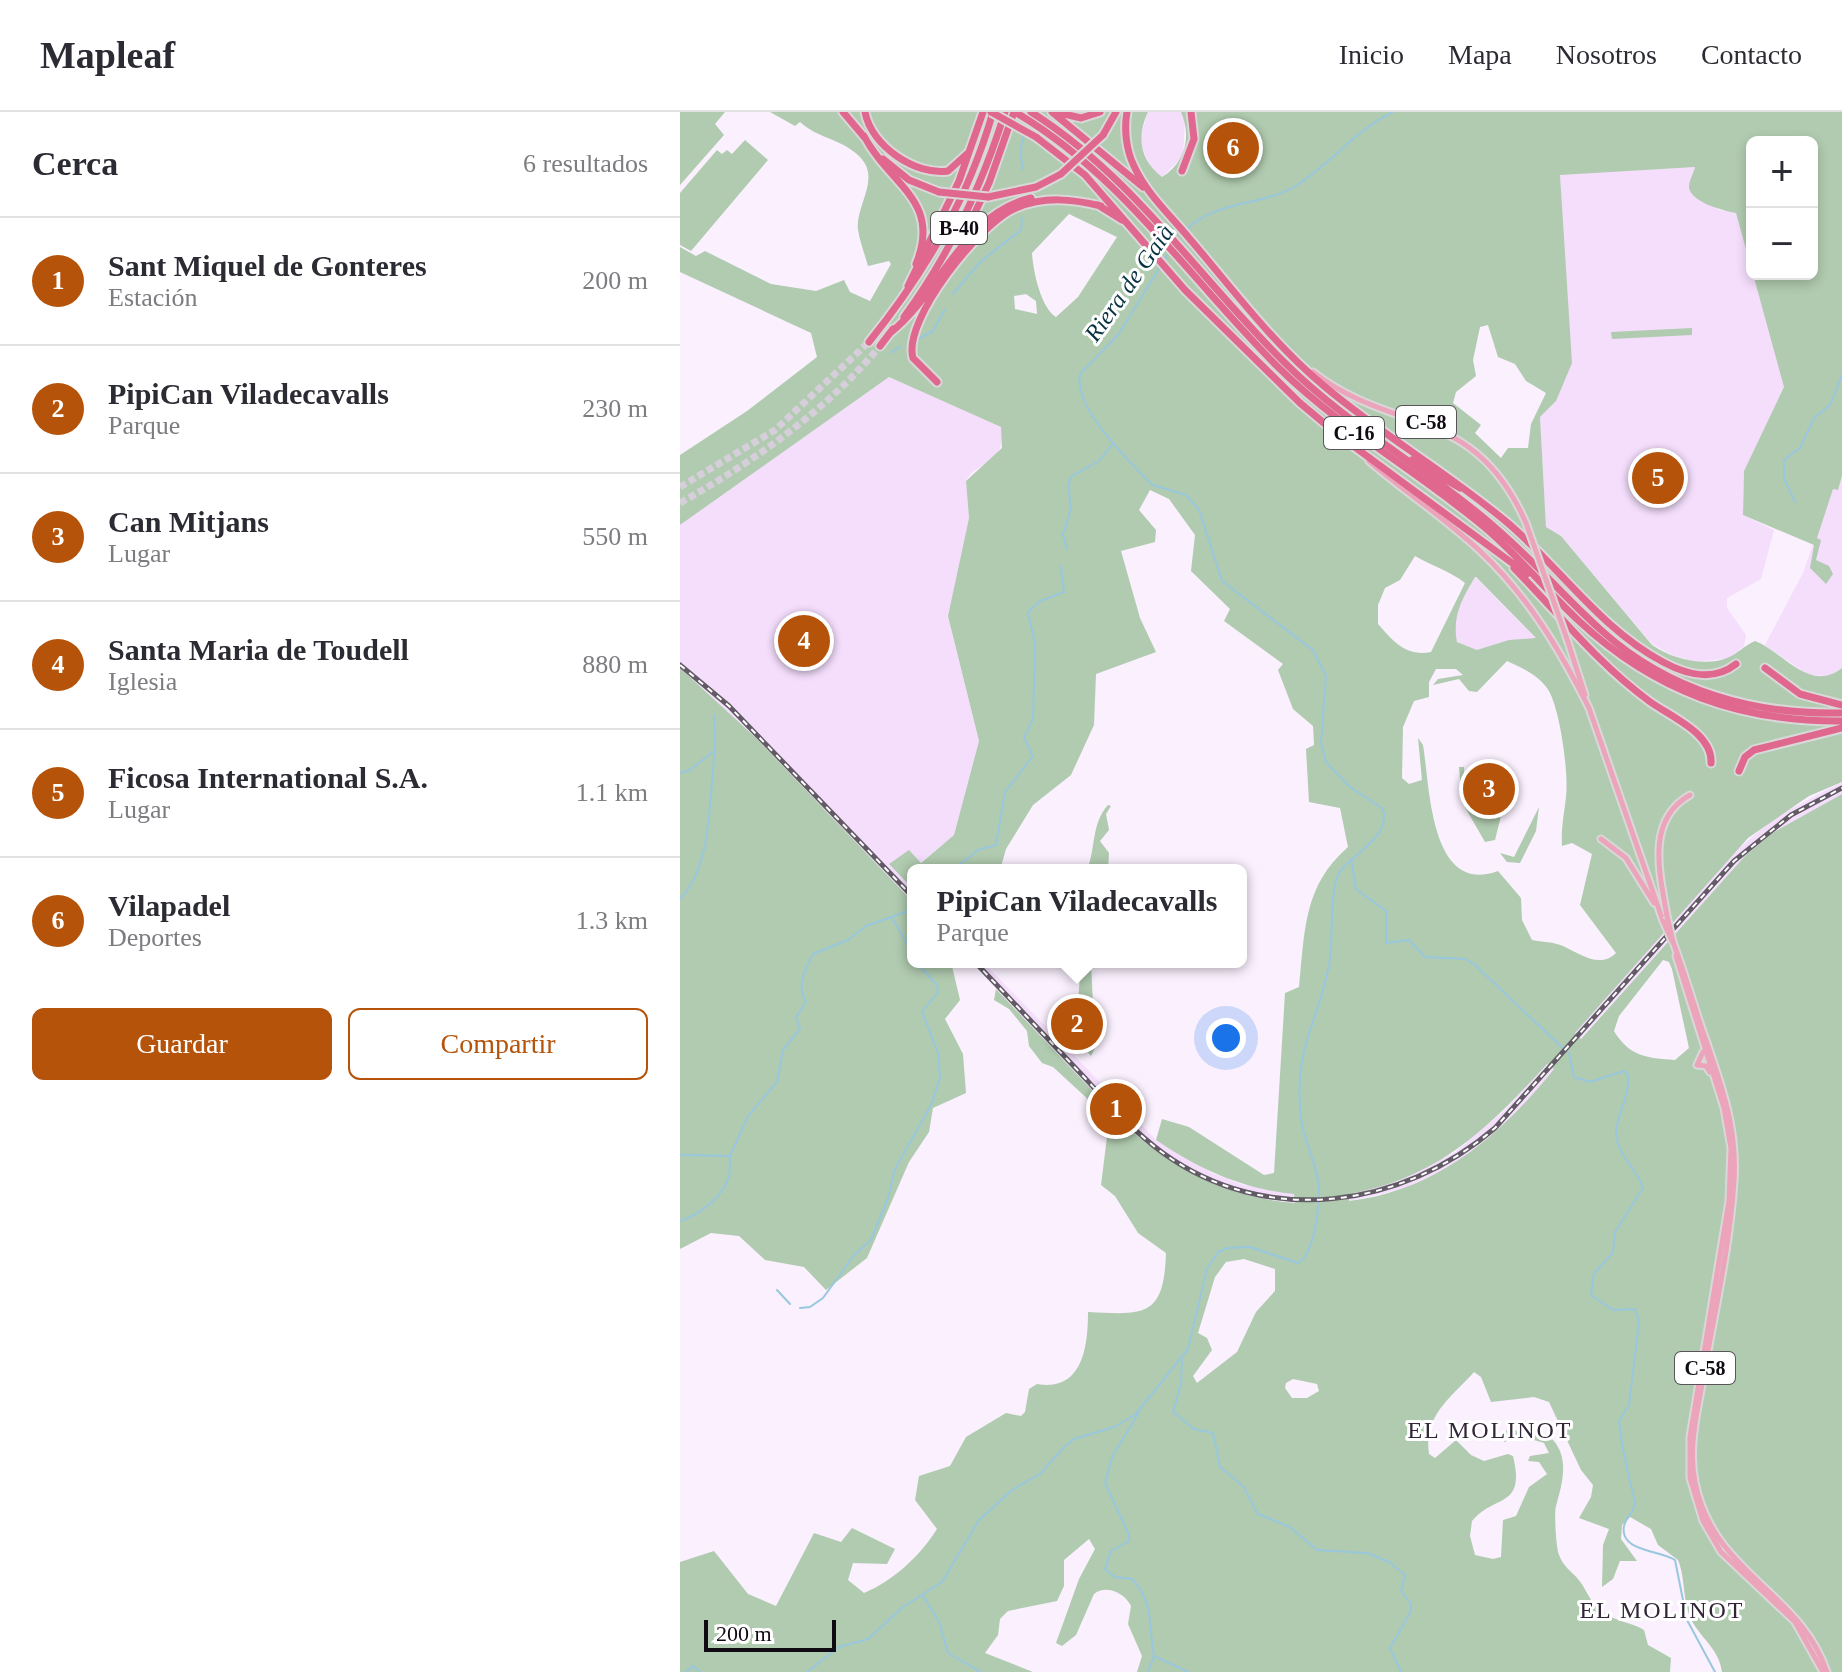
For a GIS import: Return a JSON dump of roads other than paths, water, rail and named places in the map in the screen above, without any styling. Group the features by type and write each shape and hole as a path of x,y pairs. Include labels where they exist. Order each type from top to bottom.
{"highway":[{"path":"843,112 898,173 939,192 988,197 1036,187 1061,174 1103,135 1116,112"},
{"path":"865,112 870,127 883,144 904,161 931,172 955,168 974,141"},
{"path":"900,303 937,232 983,112"},
{"path":"992,112 1036,137 1085,175 1185,290 1259,366 1337,434 1511,559 1576,618"},
{"name":"B-40","path":"869,342 924,271 956,212 992,112"},
{"name":"B-40","path":"880,346 926,286 955,237 990,159 1005,112"},
{"path":"953,256 989,183 1014,112"},
{"name":"C-16","path":"1014,112 1042,124"},
{"name":"C-16","path":"1031,112 1155,225 1309,396 1371,446 1489,531 1576,618 1646,673 1697,698 1779,719 1842,721"},
{"name":"C-58","path":"1052,112 1154,196 1296,359"},
{"path":"1059,112 1081,118 1100,112"},
{"path":"1129,112 1126,137 1132,163 1154,196"},
{"path":"1182,171 1194,139 1191,112"},
{"path":"864,136 879,162 915,200 924,219 924,239 918,261 892,313"},
{"path":"890,333 911,315 980,224 1019,201 1068,196 1101,206 1127,223"},
{"path":"937,382 913,358 913,330 986,226 1032,202 1070,200 1101,206"},
{"name":"C-16","path":"1200,276 1285,363 1379,442 1478,512 1602,631 1647,665 1690,687 1734,703 1780,711 1842,713"},
{"path":"1296,359 1347,404 1480,501 1527,540 1600,615 1644,650 1663,662 1703,675 1723,673 1736,664"},
{"path":"1379,442 1480,501"},
{"path":"1473,532 1507,561 1627,684 1691,729 1708,748 1711,763"},
{"path":"1765,668 1800,694 1842,705"},
{"path":"1739,771 1745,757 1754,750 1842,728"}],"main road":[{"name":"C-58","path":"1296,359 1354,397 1423,421 1463,442 1497,474 1526,523 1728,1107 1735,1162 1733,1202 1694,1429 1694,1478 1703,1513 1724,1549 1798,1620 1813,1641 1825,1672"},
{"path":"1337,434 1468,540 1509,581 1553,641 1589,708"},
{"path":"1664,917 1660,876 1661,830 1671,809 1690,795"},
{"path":"1601,839 1612,844 1632,866 1664,917"},
{"name":"C-58","path":"1677,954 1678,970 1730,1134 1730,1190 1691,1429 1690,1478 1703,1521 1721,1552 1795,1622 1825,1672"},
{"path":"1700,1024 1707,1057 1700,1065"},
{"path":"1703,1047 1697,1065 1708,1068 1716,1084"}],"waterway":[{"name":"Riera de Gaià","path":"1186,230 1210,213 1294,187 1367,128 1393,112"},
{"path":"1023,169 1020,151 1024,135"},
{"path":"953,294 981,261 1021,230 1022,218"},
{"name":"Riera de Gaià","path":"807,1672 839,1647 868,1639 903,1607 942,1582 979,1520 1012,1490 1040,1474 1065,1446 1074,1439 1114,1427 1135,1415 1188,1349 1207,1269 1218,1252 1227,1248 1250,1247 1298,1263 1304,1258 1312,1240 1319,1189 1301,1118 1300,1073 1329,965 1336,880 1348,862 1381,830 1383,809 1350,787 1326,762 1321,743 1326,676 1313,650 1222,581 1199,510 1186,495 1153,485 1145,478 1102,430 1085,401 1080,374 1118,335 1170,251"},
{"path":"920,338 933,331 945,309"},
{"path":"890,353 901,346"},
{"path":"1795,502 1784,479 1784,460 1800,448 1814,418 1830,405 1842,375"},
{"path":"1067,549 1063,535 1071,508 1068,484 1072,476 1099,461 1113,443"},
{"path":"960,864 978,850 996,845 1005,792 1033,756 1024,738 1033,719 1035,644 1028,612 1040,601 1064,592 1061,566"},
{"path":"680,773 690,770 715,750 714,715"},
{"path":"680,899 691,885 704,849 715,750"},
{"path":"1351,859 1356,889 1386,911 1386,943 1409,940 1425,957 1465,959 1474,964 1569,1054 1574,1077 1590,1082 1624,1071 1628,1075 1617,1124 1617,1139 1643,1188 1615,1232 1613,1253 1594,1273 1591,1295 1613,1310 1635,1309 1639,1322 1629,1405 1619,1421 1635,1502 1625,1523 1624,1535 1634,1546 1675,1560 1687,1620 1715,1672"},
{"path":"680,1155 730,1156 748,1116 777,1082 783,1050 800,1029 796,1017 806,1002 802,984 813,954 848,940 866,926 907,911"},
{"path":"892,918 907,944"},
{"path":"800,1308 810,1307 823,1298 854,1255 871,1240 888,1198 895,1169 931,1105 940,1078 938,1053 922,1012 938,992 936,984 921,968"},
{"path":"680,1221 703,1209 722,1191 730,1174 730,1156"},
{"path":"777,1290 790,1304"},
{"path":"1182,1360 1181,1383 1173,1412 1194,1429 1213,1433 1220,1467 1243,1486 1258,1514 1290,1527 1317,1550 1367,1553 1389,1562 1405,1575 1401,1591 1411,1604 1411,1611 1390,1648 1401,1672"},
{"path":"1139,1412 1112,1457 1105,1483 1129,1535 1129,1541 1111,1551 1105,1569 1115,1577 1132,1579 1139,1588 1147,1606 1154,1656 1188,1672"},
{"path":"923,1596 939,1622 948,1653 981,1672"},
{"path":"1148,1672 1154,1656"},
{"name":"Riera de Gaià","path":"686,1672 693,1666 700,1672"}],"tunnel":[{"path":"680,487 775,430 869,342"},
{"path":"680,503 787,434 836,392 880,346"}],"railway":[{"path":"680,665 729,706 907,891"},
{"path":"981,968 1132,1127 1163,1153 1203,1177 1246,1192 1289,1199 1333,1199 1377,1191 1419,1176 1458,1155 1495,1128 1734,861 1791,815 1842,788"}],"place":[{"name":"Vilapadel","path":"1233,148"},
{"name":"Ficosa International S.A.","path":"1658,478"},
{"name":"Santa Maria de Toudell","path":"804,641"},
{"name":"Can Mitjans","path":"1489,789"},
{"name":"PipiCan Viladecavalls","path":"1077,1024"},
{"name":"Sant Miquel de Gonteres","path":"1116,1109"}],"district":[{"name":"EL MOLINOT","path":"1490,1430"},
{"name":"EL MOLINOT","path":"1662,1610"}]}
